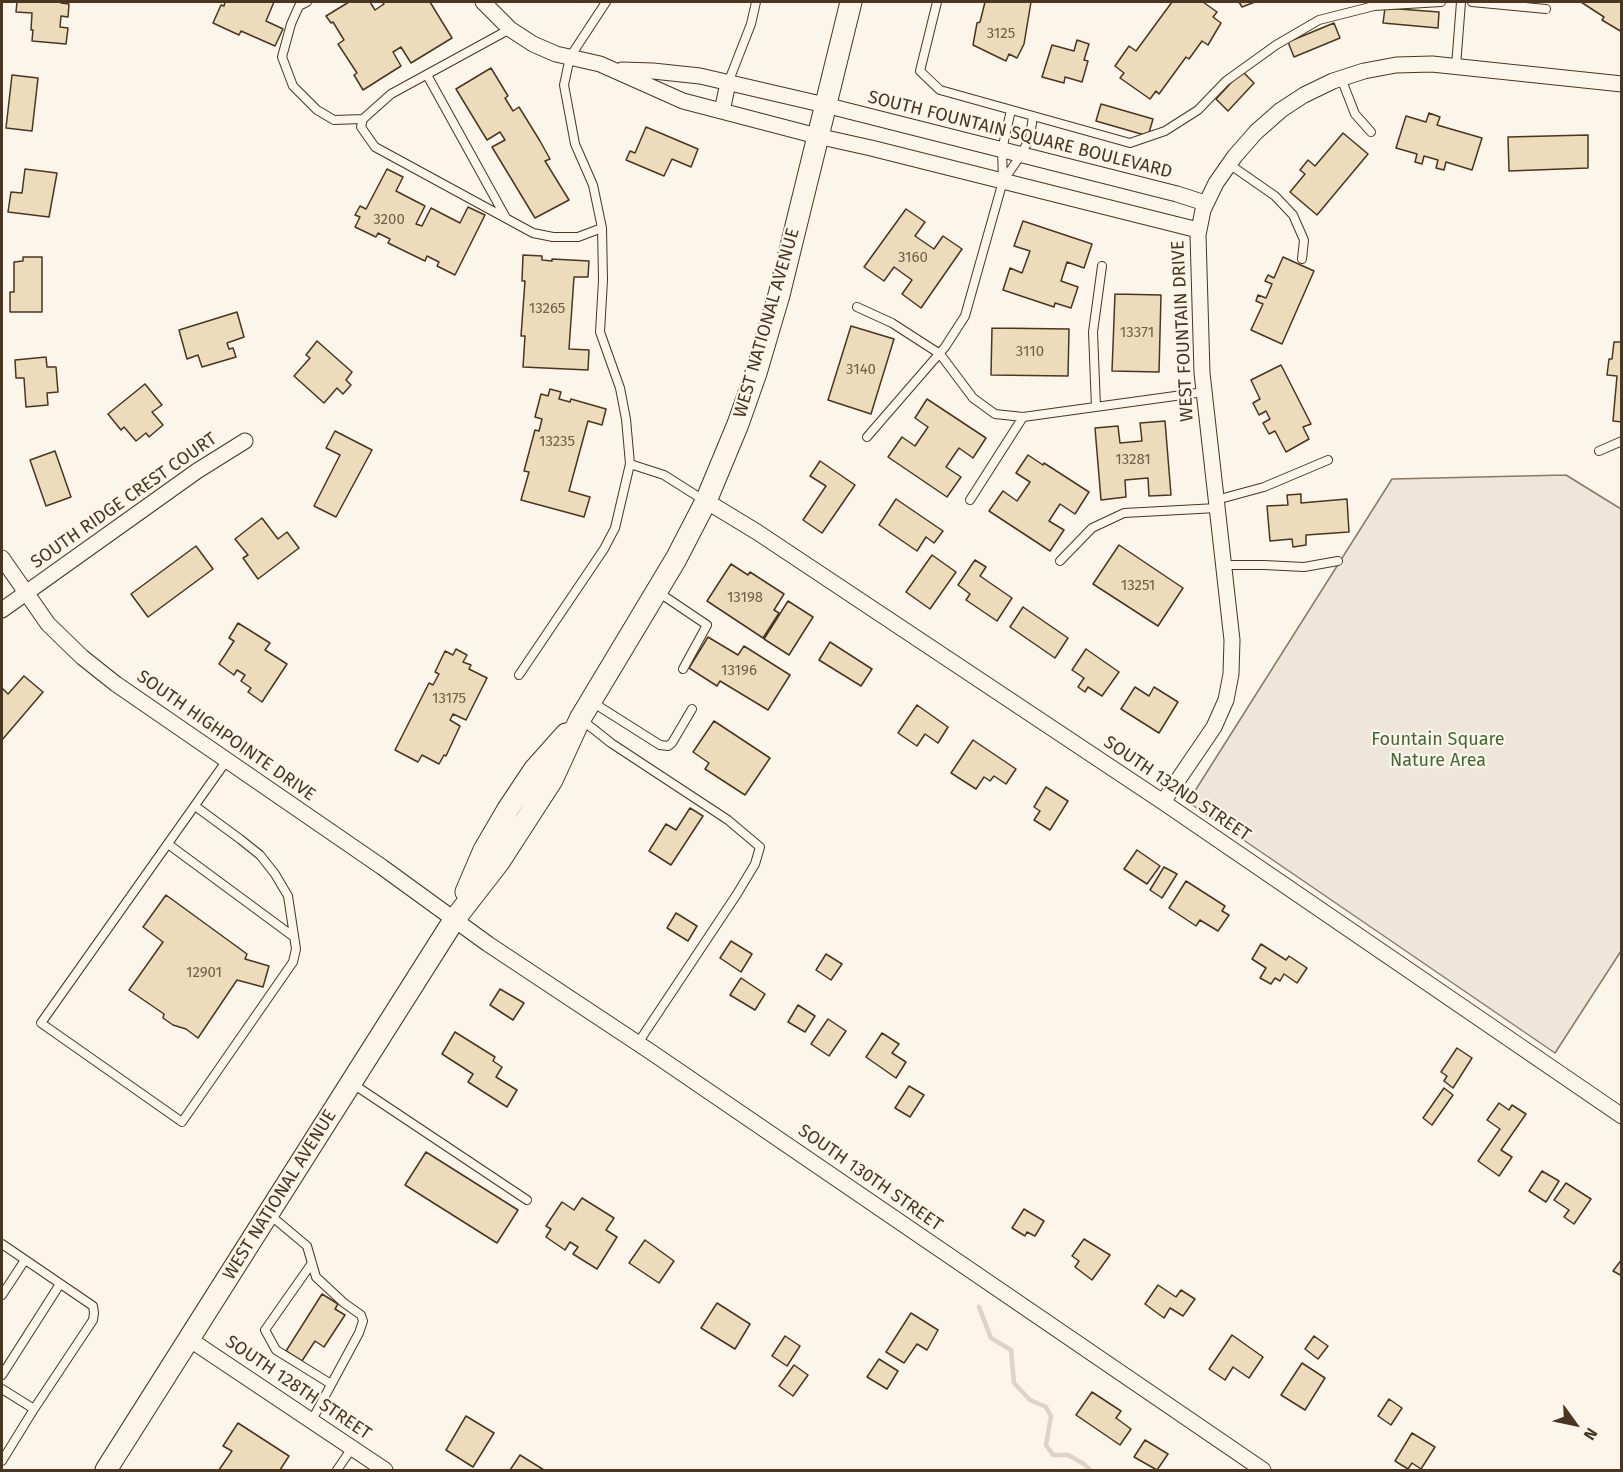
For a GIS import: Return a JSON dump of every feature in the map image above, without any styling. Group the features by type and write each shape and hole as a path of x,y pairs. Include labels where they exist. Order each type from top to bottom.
{"main road":[{"name":"WEST NATIONAL AVENUE","path":"106,1470 454,920 484,850 508,809 534,770 586,710 676,559 706,501 756,373 779,295 851,2"}],"street":[{"path":"483,2 510,29 533,44 556,54 600,64 683,100 817,136 1198,230"},
{"name":"WEST FOUNTAIN DRIVE","path":"1163,802 1214,727 1226,700 1231,674 1233,653 1204,392 1198,230 1206,203 1229,164 1256,132 1281,110 1304,95 1341,78 1364,71 1417,64 1622,84"},
{"name":"SOUTH FOUNTAIN SQUARE BOULEVARD","path":"616,70 700,76 825,105 1206,203"},
{"path":"722,111 728,83"},
{"name":"SOUTH RIDGE CREST COURT","path":"2,609 197,471 245,441"},
{"name":"SOUTH 132ND STREET","path":"706,501 757,532 1163,802 1622,1116"},
{"name":"SOUTH HIGHPOINTE DRIVE","path":"2,558 48,624 82,657 116,684 382,867 454,920"},
{"name":"SOUTH 130TH STREET","path":"454,920 1263,1470"},
{"name":"SOUTH 128TH STREET","path":"189,1339 385,1470"}],"lane":[{"path":"307,2 299,6 291,24 282,57 293,86 317,110 334,120 363,119"},
{"path":"519,675 604,549 615,528 630,464 626,419 620,388 600,332 602,228 593,185 575,144 564,85 570,57 606,2"},
{"path":"728,83 752,24 756,2"},
{"path":"937,2 920,71 940,90 1130,143 1165,131 1198,110 1226,81 1276,45 1319,20 1374,6 1441,2"},
{"path":"1456,66 1461,2"},
{"path":"1472,2 1546,9"},
{"path":"510,29 391,94 363,119 361,128 375,147 533,233 553,237 578,237 602,228"},
{"path":"427,75 507,219"},
{"path":"1341,78 1355,114 1371,132"},
{"path":"867,437 940,354 965,316 1003,181 1002,150 1011,110"},
{"path":"1003,181 1030,137 1033,116"},
{"path":"1229,164 1275,196 1293,215 1304,240 1302,259"},
{"path":"1096,407 1093,332 1102,266"},
{"path":"857,308 892,322 940,354 973,398 995,414 1023,417 1204,392"},
{"path":"970,500 1023,417"},
{"path":"1599,451 1622,441"},
{"path":"1060,561 1092,528 1124,513 1216,504 1264,488 1328,460"},
{"path":"630,464 664,475 706,501"},
{"path":"1223,566 1304,567 1338,561"},
{"path":"657,591 707,626 683,669"},
{"path":"586,710 660,745 668,746 692,709"},
{"path":"586,710 611,743 728,819 760,847 755,864 737,894 638,1044"},
{"path":"195,806 260,855 275,874 288,896 296,949 293,962 182,1122 41,1023 227,760"},
{"path":"168,844 294,937"},
{"path":"351,1083 527,1200"},
{"path":"269,1214 307,1246 316,1277 344,1304 361,1315 363,1321 359,1333 312,1420"},
{"path":"2,1244 93,1306 94,1313 93,1320 2,1461"},
{"path":"2,1296 25,1260"},
{"path":"312,1263 265,1330 276,1350 332,1384"},
{"path":"2,1375 60,1284"},
{"path":"2,1389 34,1409"},
{"path":"337,1470 352,1448"}],"green space":[{"name":"Fountain Square Nature Area","path":"1566,475 1621,509 1621,951 1555,1053 1188,802 1392,479"}],"building":[{"path":"17,2 69,4 68,17 61,16 60,27 68,28 66,44 32,41 32,13 16,12"},
{"path":"225,2 274,2 266,21 283,29 275,46 241,31 239,35 213,23 221,5 224,6"},
{"path":"349,2 370,2 375,10 384,4 382,2 430,2 452,38 411,63 401,47 393,52 401,66 363,90 354,75 357,73 338,44 344,40 333,22 331,23 326,16"},
{"path":"985,2 1031,2 1024,44 1017,58 1009,54 1006,61 973,45 977,23 980,22"},
{"path":"1172,2 1203,2 1217,12 1213,17 1221,23 1208,45 1202,41 1189,59 1186,57 1159,94 1156,91 1150,99 1120,78 1124,73 1115,66 1129,46 1136,51"},
{"path":"1239,2 1255,2 1242,7"},
{"path":"1581,2 1622,2 1622,32 1602,20 1604,17"},
{"path":"1385,8 1439,12 1438,28 1383,23"},
{"path":"1334,23 1340,38 1294,57 1288,42"},
{"path":"1077,40 1089,44 1084,60 1088,61 1082,82 1065,77 1064,83 1042,77 1052,45 1074,51"},
{"path":"491,68 508,96 505,98 513,111 519,107 540,141 550,159 545,161 569,200 535,218 492,147 505,140 500,132 487,140 456,89"},
{"path":"1242,71 1254,83 1228,111 1216,99"},
{"path":"12,75 38,78 32,131 6,128"},
{"path":"1101,104 1153,119 1148,136 1096,121"},
{"path":"1429,113 1440,117 1437,125 1482,138 1472,170 1446,162 1444,170 1436,168 1438,160 1424,156 1422,164 1415,162 1417,154 1396,148 1406,116 1426,122"},
{"path":"646,127 698,149 691,167 672,159 664,176 626,160 630,151 635,153"},
{"path":"1343,133 1368,154 1317,215 1290,192 1305,174 1300,170 1308,160 1315,166"},
{"path":"1588,135 1588,168 1509,171 1508,137"},
{"path":"25,169 57,173 49,217 8,212 11,192 22,193"},
{"path":"387,169 403,177 396,191 425,206 416,224 422,226 431,208 460,223 468,207 485,215 455,275 437,266 439,262 427,256 425,261 388,243 390,239 378,233 376,237 355,227 360,217 355,215 360,206 366,209"},
{"path":"906,209 925,222 915,236 934,249 943,236 962,249 921,308 902,294 912,280 894,267 884,281 864,267"},
{"path":"1023,221 1092,244 1084,268 1067,262 1061,281 1078,287 1071,308 1055,303 1054,307 1003,290 1010,268 1022,273 1030,251 1014,246"},
{"path":"523,255 542,256 542,260 552,261 552,259 589,261 588,277 574,277 569,349 589,350 588,370 523,367 525,336 521,336 525,281 522,281"},
{"path":"23,257 42,257 42,312 10,312 10,292 14,292 14,262 23,261"},
{"path":"1283,257 1314,271 1282,344 1251,330 1263,304 1256,301 1258,295 1266,298 1272,284 1265,281 1268,275 1274,278"},
{"path":"1115,294 1161,295 1159,372 1112,371"},
{"path":"237,312 244,337 227,343 229,349 233,348 236,357 202,367 198,355 187,359 179,330"},
{"path":"851,326 894,339 871,414 828,400"},
{"path":"992,328 1069,329 1068,376 991,375"},
{"path":"317,341 352,372 346,380 351,385 343,394 337,388 324,403 294,376 310,358 306,355"},
{"path":"1614,342 1622,342 1622,422 1613,421 1617,376 1607,375"},
{"path":"46,357 47,367 56,367 58,392 47,393 48,405 26,407 24,378 16,378 15,360"},
{"path":"1281,365 1311,424 1303,427 1309,439 1286,452 1275,431 1269,434 1263,423 1270,419 1266,411 1259,415 1253,403 1260,399 1251,380"},
{"path":"145,384 162,405 152,412 163,425 149,437 146,433 136,441 124,427 121,430 108,414"},
{"path":"550,389 561,392 559,399 570,402 571,399 606,409 602,425 588,421 569,491 590,497 584,517 521,500 529,472 524,471 535,430 539,431 542,419 535,417 541,394 548,396"},
{"path":"927,399 986,438 973,458 959,448 946,467 961,477 947,497 888,457 902,437 915,446 928,427 915,418"},
{"path":"1165,421 1171,495 1149,496 1148,478 1125,480 1126,497 1101,500 1095,428 1118,426 1120,443 1142,441 1140,423"},
{"path":"335,431 372,450 336,517 314,506 340,455 326,448"},
{"path":"55,451 71,497 46,506 30,460"},
{"path":"1028,455 1089,492 1075,514 1060,504 1049,521 1064,530 1050,551 989,511 1003,491 1017,501 1030,482 1016,473"},
{"path":"820,461 855,485 822,533 803,520 826,486 810,476"},
{"path":"1301,494 1301,503 1347,499 1349,532 1306,535 1306,545 1293,547 1292,539 1270,541 1267,506 1288,505 1287,495"},
{"path":"896,499 943,531 934,543 926,537 917,551 879,525"},
{"path":"262,518 278,539 287,532 299,548 258,579 243,558 248,555 235,539"},
{"path":"1119,545 1183,588 1158,626 1093,584"},
{"path":"196,546 213,569 148,617 131,594"},
{"path":"932,555 956,572 930,609 906,592"},
{"path":"975,560 986,567 980,576 1012,598 997,621 966,600 970,594 958,585"},
{"path":"731,564 748,575 750,572 784,594 774,610 779,613 763,638 707,601"},
{"path":"788,601 813,617 789,655 764,639"},
{"path":"1023,607 1068,638 1055,658 1010,627"},
{"path":"238,623 270,643 265,650 287,664 262,702 248,692 251,688 241,681 245,675 237,670 234,675 219,664 234,641 229,638"},
{"path":"708,637 738,655 744,646 790,675 768,710 720,681 717,686 689,668"},
{"path":"830,642 872,669 861,686 819,660"},
{"path":"456,649 467,655 463,662 471,665 469,669 487,678 466,720 453,714 450,720 460,726 446,756 444,755 439,764 422,755 418,762 395,750 429,683 433,685 439,674 435,672 445,651 453,655"},
{"path":"1086,649 1119,672 1102,696 1088,687 1085,692 1078,687 1084,678 1072,670"},
{"path":"24,676 43,692 2,740 2,688 8,694"},
{"path":"1135,687 1149,696 1154,687 1178,702 1159,733 1121,709"},
{"path":"917,705 948,727 938,743 925,734 917,746 898,733"},
{"path":"714,721 770,758 745,795 705,769 709,763 693,752"},
{"path":"973,740 1016,769 1006,784 994,776 990,781 984,777 976,789 951,773"},
{"path":"1046,787 1068,801 1050,830 1034,820 1040,811 1034,807"},
{"path":"690,808 703,816 671,865 649,851 666,824 676,830"},
{"path":"1137,850 1160,866 1147,884 1124,869"},
{"path":"1164,867 1177,874 1162,898 1150,890"},
{"path":"1186,881 1225,906 1222,911 1229,915 1218,931 1200,920 1196,926 1169,908"},
{"path":"166,895 247,954 245,959 269,966 263,987 237,980 198,1038 186,1029 173,1025 163,1018 164,1014 129,990 163,942 143,927"},
{"path":"676,913 697,926 688,941 667,928"},
{"path":"731,941 752,954 741,972 720,958"},
{"path":"1261,944 1286,960 1289,956 1307,968 1297,983 1284,974 1280,981 1275,978 1271,984 1260,978 1266,968 1252,959"},
{"path":"826,954 842,964 831,980 816,970"},
{"path":"741,978 765,994 755,1010 730,995"},
{"path":"500,989 524,1003 513,1020 490,1005"},
{"path":"798,1005 815,1016 805,1032 788,1022"},
{"path":"828,1019 846,1031 829,1056 811,1044"},
{"path":"455,1032 495,1057 493,1061 502,1067 496,1077 517,1090 507,1107 468,1082 473,1074 442,1054"},
{"path":"882,1033 899,1044 892,1053 906,1062 896,1078 866,1057"},
{"path":"1457,1048 1472,1058 1453,1088 1444,1081 1447,1076 1441,1072"},
{"path":"909,1086 924,1095 910,1117 895,1108"},
{"path":"1444,1088 1453,1095 1432,1125 1423,1118"},
{"path":"1499,1103 1509,1110 1512,1105 1526,1114 1501,1150 1512,1157 1499,1176 1478,1161 1500,1129 1487,1120"},
{"path":"426,1152 518,1210 497,1243 405,1185"},
{"path":"1542,1171 1559,1181 1546,1202 1529,1191"},
{"path":"1566,1183 1591,1199 1574,1224 1564,1217 1569,1210 1554,1200"},
{"path":"582,1198 614,1218 606,1230 617,1237 597,1269 573,1254 578,1247 570,1242 565,1250 546,1237 551,1229 546,1226 562,1202 574,1210"},
{"path":"1024,1209 1044,1221 1035,1236 1027,1232 1025,1236 1012,1228"},
{"path":"1084,1239 1110,1255 1092,1280 1075,1267 1079,1261 1072,1256"},
{"path":"645,1240 674,1261 659,1283 629,1263"},
{"path":"1622,1259 1622,1276 1613,1271"},
{"path":"1158,1285 1176,1297 1181,1290 1195,1299 1183,1316 1170,1308 1164,1318 1145,1304"},
{"path":"322,1294 338,1304 335,1309 345,1315 324,1347 315,1341 302,1361 286,1351"},
{"path":"717,1303 750,1324 735,1349 701,1328"},
{"path":"911,1313 938,1330 927,1350 917,1344 904,1363 886,1352"},
{"path":"1232,1335 1263,1357 1249,1378 1233,1367 1225,1380 1209,1369"},
{"path":"785,1336 800,1346 787,1366 772,1356"},
{"path":"1314,1336 1328,1346 1318,1359 1305,1349"},
{"path":"879,1359 898,1371 887,1389 867,1377"},
{"path":"1302,1363 1325,1378 1305,1410 1281,1395"},
{"path":"794,1365 808,1375 793,1396 779,1386"},
{"path":"1092,1392 1121,1411 1116,1418 1131,1429 1120,1445 1076,1415"},
{"path":"1389,1399 1402,1408 1391,1425 1378,1416"},
{"path":"466,1416 494,1433 473,1467 446,1450"},
{"path":"238,1423 289,1456 280,1470 219,1470 232,1451 223,1446"},
{"path":"1412,1433 1435,1447 1421,1469 1412,1463 1408,1469 1395,1461"},
{"path":"1145,1440 1168,1454 1157,1470 1134,1457"},
{"path":"520,1455 544,1470 510,1470"}],"waterway":[{"path":"979,1307 991,1338 1011,1350 1014,1383 1030,1400 1046,1407 1051,1416 1046,1445 1053,1455 1068,1455 1090,1470"}]}
